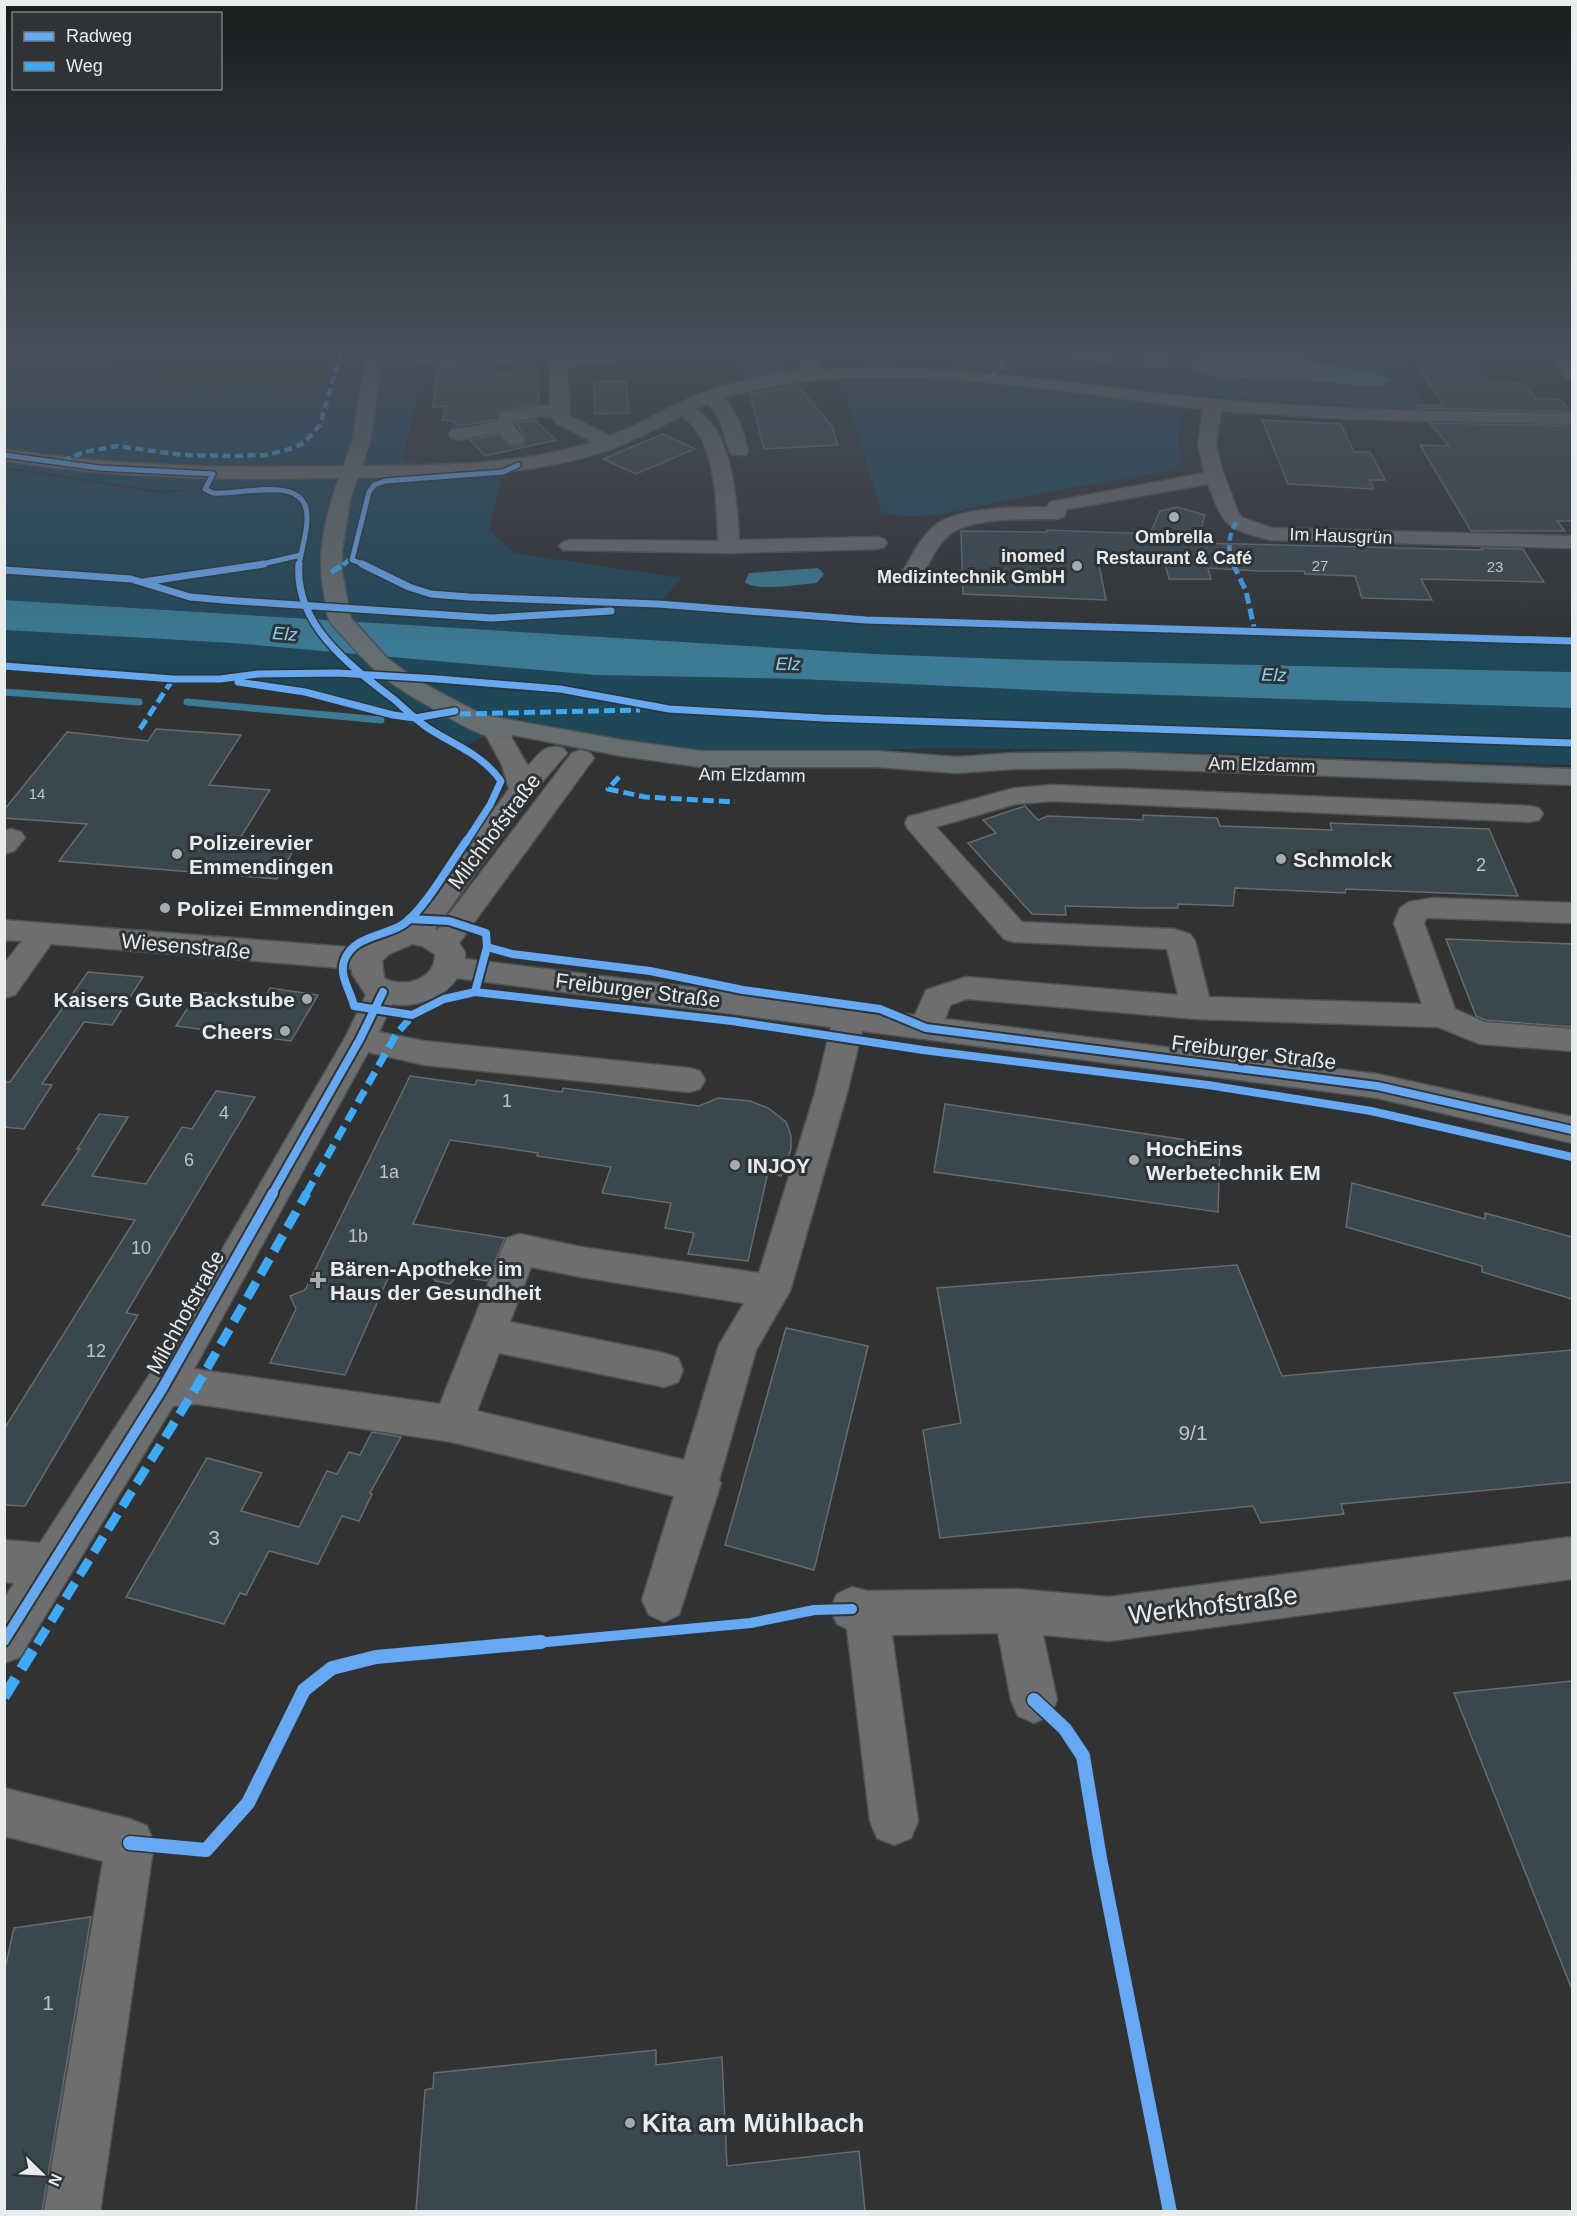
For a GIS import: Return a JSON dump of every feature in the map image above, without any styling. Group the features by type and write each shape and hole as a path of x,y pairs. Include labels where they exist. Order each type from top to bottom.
{"main road":[{"name":"Am Elzdamm","path":"358,451 339,507 331,550 332,579 340,619 378,663 407,684 449,708 489,726 585,750 718,776 783,777 861,774 951,765 1118,760 1572,777"}],"street":[{"path":"378,451 391,458 437,470"},
{"path":"529,451 540,461"},
{"path":"4,455 99,468 271,474 483,468 540,461 577,451"},
{"path":"714,451 728,503 729,547"},
{"name":"Im Hausgrün","path":"1209,451 1228,514 1236,522 1271,534 1572,542"},
{"path":"271,474 314,488 339,507"},
{"path":"912,574 938,535 952,524 1018,513 1057,513 1057,506 1072,502 1215,477"},
{"path":"570,546 729,547 877,543"},
{"path":"489,726 515,765 522,789"},
{"name":"Milchhofstraße","path":"367,958 379,947 410,934 429,919 522,789 585,750"},
{"name":"Milchhofstraße","path":"4,1641 162,1389 360,1039 383,992 395,994 424,990 438,981 446,955 585,750"},
{"path":"1196,1008 1180,941 1014,932 918,823 1015,796 1053,793 1530,814"},
{"path":"1442,1016 1409,923 1410,915 1419,909 1433,908 1572,913"},
{"name":"Wiesenstraße","path":"4,930 345,959 367,958"},
{"path":"4,987 43,934"},
{"path":"410,934 434,938 446,955"},
{"name":"Freiburger Straße","path":"446,955 849,1019 1377,1086 1572,1130"},
{"path":"367,958 366,977 372,986 383,992"},
{"path":"927,1028 937,998 966,988 1196,1008 1442,1016 1480,1033 1572,1040"},
{"path":"664,1600 700,1483 738,1345 772,1291 831,1092 849,1019"},
{"path":"360,1039 424,1053 689,1080"},
{"path":"452,1424 520,1249 580,1262 772,1291"},
{"path":"488,1334 664,1370"},
{"path":"162,1389 197,1386 452,1424 700,1483"},
{"name":"Werkhofstraße","path":"894,1821 859,1611 1016,1611 1109,1619 1572,1558"},
{"path":"4,1560 50,1565"},
{"path":"1016,1611 1034,1700"},
{"path":"4,1812 130,1843 72,2211"}],"shaded area":[{"path":"90,451 59,460 32,458 5,452"},
{"path":"92,451 152,451 182,456 266,456 285,451 405,451 403,460 413,463 416,478 503,472 489,530 514,553 682,578 659,604 866,620 1572,641 1572,672 1034,660 875,654 5,600 5,571 129,580 132,578 5,569 4,469 161,493 200,489 162,491 5,467 5,457 52,464","holes":["274,489 288,490 298,494 304,501 308,520 301,555 256,567 158,579 255,566 300,554 306,521 304,505 293,493"]},
{"path":"151,451 274,451 214,457"},
{"path":"863,451 1179,451 1182,459 1177,466 1167,471 1040,493 952,512 917,516 882,513"},
{"path":"4,630 232,643 595,675 799,679 1098,693 1572,708 1572,765 1230,753 941,748 746,754 695,751 562,730 519,719 461,748 427,728 305,695 219,680 173,679 5,666"}],"water":[{"path":"818,568 824,574 817,583 758,587 745,582 749,573"},
{"name":"Elz","path":"4,600 875,654 1034,660 1572,672 1572,708 1098,693 799,679 595,675 232,643 5,630"}],"building":[{"path":"481,451 505,451 485,456"},
{"path":"621,451 689,451 636,474 603,459"},
{"path":"1275,451 1370,452 1385,480 1370,480 1374,489 1288,484"},
{"path":"1424,451 1572,451 1572,521 1557,521 1565,531 1471,531"},
{"path":"1177,507 1205,515 1197,543 1523,549 1544,582 1421,579 1432,600 1362,598 1355,576 1305,574 1304,571 1208,568 1211,579 1169,579 1163,556 1097,555 1106,600 963,594 961,531 1047,532 1047,530 1150,534 1160,511"},
{"path":"156,729 241,735 209,785 270,790 237,843 295,848 277,879 59,861 87,824 4,818 4,810 67,732 148,741"},
{"name":"Schmolck","path":"1025,806 1038,820 1048,816 1143,820 1143,815 1217,818 1220,826 1332,830 1330,823 1489,829 1518,896 1346,889 1345,893 1235,888 1233,906 1178,904 1178,908 1141,908 1065,906 1066,915 1032,914 968,843 996,833 983,820"},
{"path":"1446,939 1572,944 1572,1027 1485,1020 1476,1016"},
{"path":"88,972 143,977 112,1025 84,1022 42,1084 52,1085 24,1129 4,1127 4,1082 10,1082"},
{"path":"270,988 318,995 291,1041 176,1026 198,992 263,1001"},
{"path":"410,1076 475,1085 477,1080 562,1092 563,1088 699,1106 718,1098 750,1101 768,1108 786,1122 791,1136 791,1149 781,1176 768,1172 748,1261 688,1254 694,1233 665,1228 671,1203 602,1193 611,1167 450,1140 413,1224 505,1238 487,1281 457,1276 450,1284 436,1281 426,1272 393,1267 345,1375 270,1363 296,1309 290,1296 305,1290"},
{"path":"216,1091 255,1097 126,1313 138,1315 25,1506 4,1505 4,1429 135,1220 42,1205 80,1149 77,1149 99,1114 128,1117 92,1176 146,1184 182,1127 192,1129"},
{"path":"945,1104 1220,1145 1218,1212 934,1172"},
{"path":"1352,1183 1485,1219 1485,1213 1572,1237 1572,1299 1482,1272 1482,1266 1346,1227"},
{"path":"1237,1265 1282,1376 1572,1350 1572,1482 1341,1504 1344,1514 1261,1523 1253,1506 940,1538 923,1430 961,1423 937,1288"},
{"path":"786,1328 868,1346 814,1570 725,1545"},
{"path":"372,1432 401,1437 370,1493 372,1494 359,1521 342,1516 318,1564 269,1551 246,1595 240,1593 224,1624 126,1597 207,1458 262,1473 241,1511 299,1527 327,1471 337,1474 349,1452 360,1455"},
{"path":"1572,1681 1572,1987 1571,1987 1454,1693"},
{"path":"91,1917 42,2211 4,2211 4,1973 14,1928"},
{"path":"656,2050 656,2065 722,2057 727,2166 859,2151 865,2211 416,2211 425,2090 433,2088 434,2073"}],"waterway":[{"path":"4,692 139,702"},
{"path":"187,702 381,720"}],"marked path":[{"path":"63,461 87,451"},
{"path":"157,451 183,455 233,456 265,455 280,451"},
{"path":"1236,522 1231,531 1228,547 1246,591 1255,632"},
{"path":"331,572 352,560 353,557"},
{"path":"140,729 173,679"},
{"path":"460,714 640,710"},
{"path":"619,777 608,789 645,797 735,802"},
{"path":"4,1697 197,1386 397,1033 415,1013"}],"cycle path":[{"path":"4,455 99,468 213,474 205,489 213,493 272,489 294,493 302,499 307,516 299,568 301,584 313,618 329,644 359,673 425,726 485,762 501,781 484,817 410,919 394,929 366,939 350,950 343,970 354,1006 412,1015 444,999 475,992 732,1021 923,1050 1208,1085 1371,1111 1572,1157"},
{"path":"518,465 503,472 385,481 374,485 369,492 352,560 378,570 409,587 431,594 469,597 658,604 866,620 1572,641"},
{"path":"143,582 255,566 301,555"},
{"path":"4,570 131,579 190,597 224,600 491,618 611,611"},
{"path":"4,666 173,679 220,679 258,674 337,673 438,679 560,689 669,709 823,718 1572,743"},
{"path":"238,682 305,692 393,715 415,718 455,711"},
{"path":"409,919 449,921 486,933 487,947 475,992"},
{"path":"487,947 512,954 650,971 743,990 880,1009 926,1028 1377,1086 1572,1130"},
{"path":"4,1641 162,1389 360,1039 383,992"},
{"path":"130,1843 206,1850 248,1803 304,1690 332,1668 376,1657 751,1623 826,1608 852,1609"},
{"path":"1034,1700 1065,1729 1083,1756 1100,1858 1170,2212"}],"place":[{"name":"Ombrella Restaurant & Café","path":"1174,517"},
{"name":"inomed Medizintechnik GmbH","path":"1077,566"},
{"name":"Polizeirevier Emmendingen","path":"177,854"},
{"name":"Schmolck","path":"1281,859"},
{"name":"Polizei Emmendingen","path":"165,908"},
{"name":"Kaisers Gute Backstube","path":"307,999"},
{"name":"Cheers","path":"285,1031"},
{"name":"HochEins Werbetechnik EM","path":"1134,1160"},
{"name":"INJOY","path":"735,1165"},
{"name":"Bären-Apotheke im Haus der Gesundheit","path":"318,1280"},
{"name":"Kita am Mühlbach","path":"630,2123"}]}
